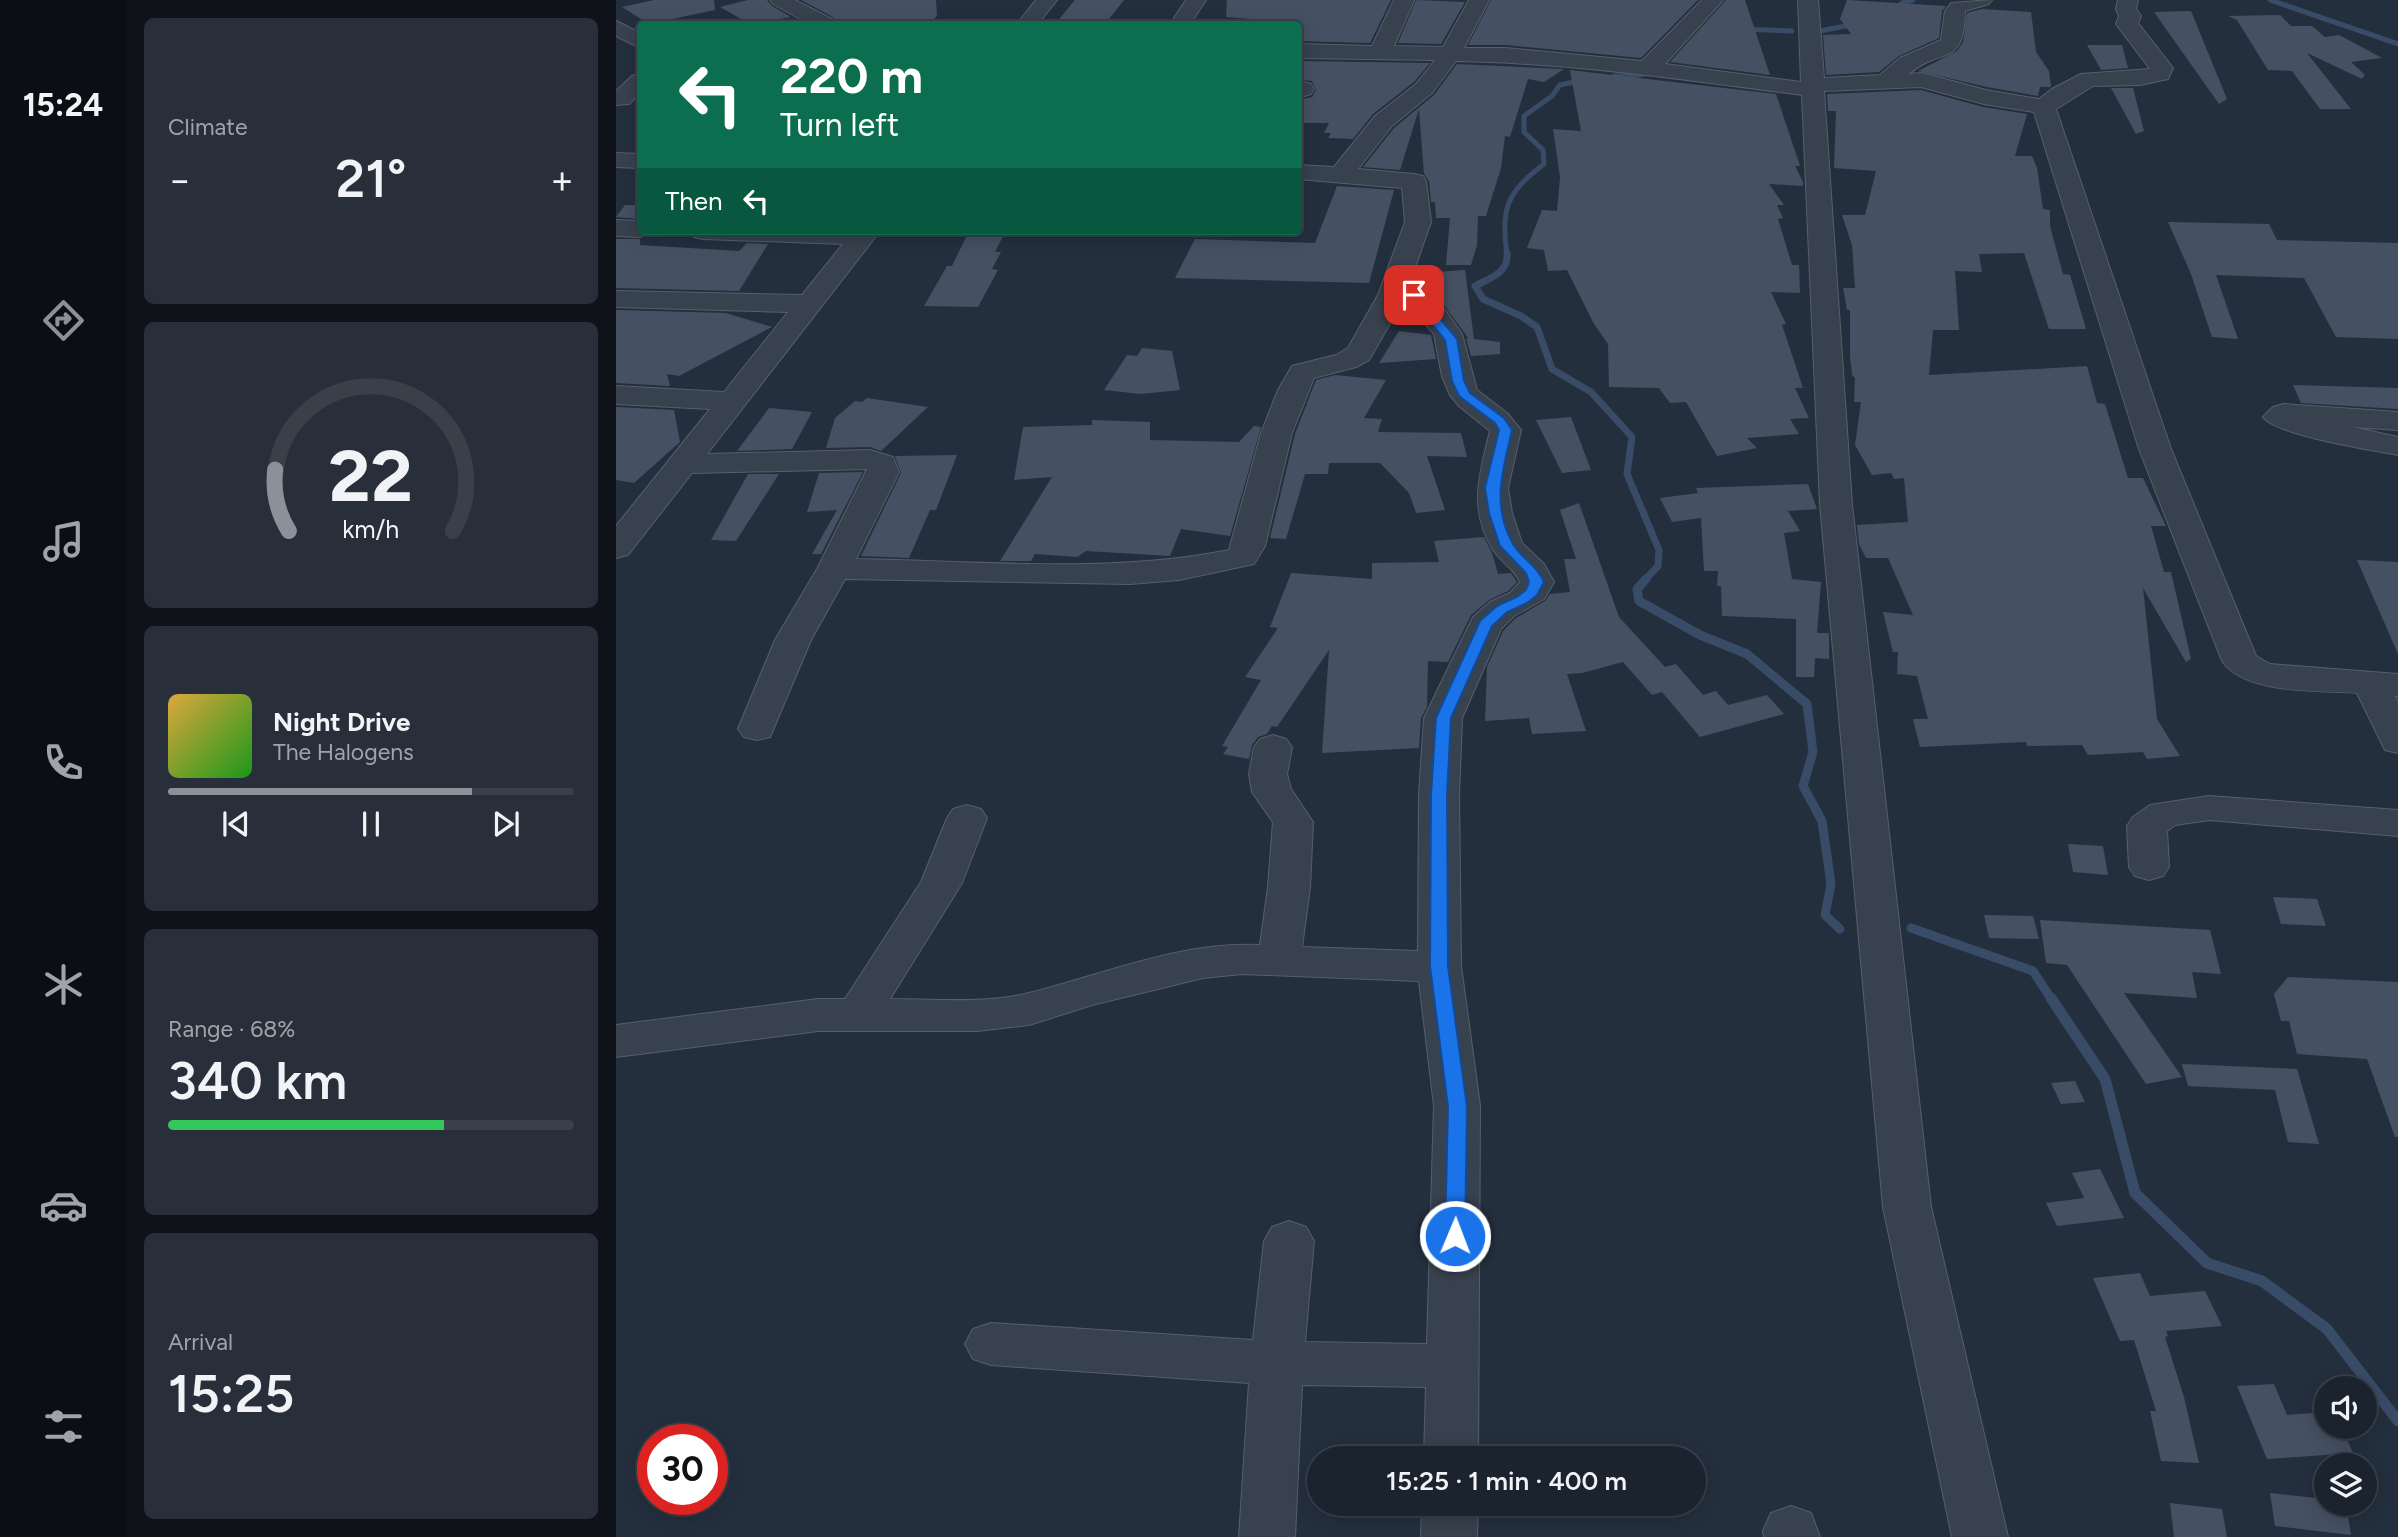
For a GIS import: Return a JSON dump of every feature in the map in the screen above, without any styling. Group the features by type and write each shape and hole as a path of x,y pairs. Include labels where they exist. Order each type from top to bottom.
{"street":[{"path":"780,0 818,21"},
{"path":"1032,0 1047,0"},
{"path":"1030,21 1047,0"},
{"path":"1182,21 1196,0"},
{"path":"1380,53 1404,0"},
{"path":"1342,173 1388,115 1404,101 1419,94 1450,55 1479,0"},
{"path":"1646,68 1654,63 1713,0"},
{"path":"1808,0 1836,504 1907,1207 1980,1537"},
{"path":"1887,81 1908,63 1941,50 1950,43 1954,34 1955,11 1958,7 1982,0"},
{"path":"1302,51 1506,55 1812,88 1922,80 1984,97 2044,107 2060,94 2089,79 2154,77 2160,74 2162,68 2127,23 2130,16 2126,9 2128,0"},
{"path":"616,27 637,39"},
{"path":"626,100 637,84"},
{"path":"2044,107 2155,449 2240,661 2251,670 2267,675 2385,684 2398,742"},
{"path":"616,160 637,161"},
{"path":"834,569 1130,574 1179,570 1242,557 1248,546 1273,449 1295,384 1303,372 1346,361 1359,354 1392,295 1418,222 1418,169 1302,172"},
{"path":"616,228 637,229"},
{"path":"616,548 863,235"},
{"path":"1398,278 1451,339 1458,381 1465,396 1500,421 1506,430 1492,488 1496,513 1507,546 1532,571 1536,582 1532,592 1502,609 1485,624 1443,718 1439,795 1439,966 1457,1107 1451,1446"},
{"path":"616,299 810,304"},
{"path":"616,395 733,401"},
{"path":"2398,421 2284,413 2278,417 2287,422 2398,446"},
{"path":"682,464 870,459 882,464 883,472 834,569 793,640 757,729"},
{"path":"616,503 649,504"},
{"path":"1273,747 1268,775 1272,792 1285,806 1293,822 1289,887 1279,961"},
{"path":"2149,867 2147,826 2164,814 2209,808 2398,823"},
{"path":"858,1015 941,883 967,818"},
{"path":"616,1041 818,1015 977,1015 1029,1009 1085,991 1203,963 1242,959 1439,966"},
{"path":"1267,1537 1277,1363 1289,1241"},
{"path":"991,1344 1277,1363 1453,1366"},
{"path":"1449,1537 1450,1516"}],"building":[{"path":"654,0 714,0 715,10 663,21 644,21 622,7"},
{"path":"748,0 767,0 791,17 745,21 720,7"},
{"path":"801,0 936,0 937,16 932,21 836,21"},
{"path":"1075,0 1124,0 1107,21 1058,21"},
{"path":"1227,0 1391,0 1370,43 1302,41 1302,21 1226,17"},
{"path":"1416,0 1465,2 1441,44 1398,43"},
{"path":"1491,0 1698,0 1641,58 1506,45 1468,45"},
{"path":"1726,0 1745,0 1770,75 1670,62"},
{"path":"1847,0 1946,6 1942,11 1939,38 1899,56 1879,72 1826,75 1823,35 1851,34 1840,19"},
{"path":"1982,9 2031,12 2036,52 2049,71 2051,87 2040,87 2038,96 1918,71 1957,51 1963,42 1967,13"},
{"path":"2191,11 2227,99 2219,104 2154,12"},
{"path":"2280,15 2291,26 2312,26 2325,37 2339,35 2382,58 2351,62 2365,75 2362,79 2307,53 2351,109 2320,109 2292,71 2268,70 2237,20 2228,16"},
{"path":"2087,45 2122,45 2128,68 2101,70"},
{"path":"1302,61 1430,63 1414,82 1373,114 1353,139 1328,138 1331,133 1324,133 1329,123 1302,123 1302,99 1312,97 1316,90 1312,81 1302,80"},
{"path":"1457,64 1564,69 1544,82 1528,79 1510,137 1505,136 1501,168 1486,216 1478,216 1477,245 1471,265 1446,265 1450,218 1436,218 1435,202 1431,202 1429,181 1424,174 1419,109 1400,170 1363,167 1394,128 1434,95"},
{"path":"1570,70 1776,94 1800,166 1795,166 1803,182 1803,186 1769,184 1784,205 1777,205 1783,218 1778,219 1792,265 1799,265 1800,293 1771,292 1786,324 1782,325 1803,388 1795,388 1809,418 1790,419 1799,434 1747,438 1757,448 1717,456 1686,402 1670,403 1659,388 1609,387 1608,344 1594,324 1567,270 1548,271 1544,250 1527,248 1542,210 1557,211 1560,177 1553,129 1581,131"},
{"path":"2111,88 2133,88 2144,131 2136,134"},
{"path":"1921,90 1983,107 2027,114 2015,156 2032,156 2037,168 2043,209 2050,210 2050,226 2063,274 2070,275 2086,329 2049,329 2024,253 1979,254 1982,272 1955,271 1959,330 1933,330 1929,375 2087,366 2097,403 2105,404 2128,478 2143,478 2166,526 2151,526 2164,572 2171,572 2191,659 2186,662 2143,588 2157,719 2180,756 2147,759 2143,752 2088,755 2082,745 2027,746 2026,742 1920,747 1913,719 1928,719 1917,676 1897,674 1898,652 1893,652 1883,612 1913,615 1888,558 1866,558 1859,544 1857,525 1908,522 1904,478 1894,479 1891,473 1872,475 1855,445 1861,402 1854,402 1850,310 1847,310 1843,288 1855,288 1852,245 1842,215 1865,215 1876,171 1834,168 1836,111 1828,111 1827,94"},
{"path":"1337,186 1394,190 1369,283 1175,278 1195,239 1315,243"},
{"path":"625,205 637,205 637,219 616,217"},
{"path":"2168,222 2269,224 2277,240 2398,243 2398,339 2336,337 2304,278 2216,275 2238,339 2212,337 2191,274"},
{"path":"967,235 1003,236 995,252 1001,252 992,269 998,270 978,307 924,306 947,266 952,266"},
{"path":"616,239 640,239 640,245 739,251 747,243 768,244 739,291 616,288"},
{"path":"1465,270 1474,339 1500,342 1500,354 1471,356 1466,338 1469,339 1427,282 1436,282 1435,272"},
{"path":"616,310 726,313 772,327 679,376 667,374 670,386 616,383"},
{"path":"1399,331 1431,335 1436,359 1379,363"},
{"path":"1142,348 1172,351 1180,390 1141,394 1104,390 1127,355 1137,356"},
{"path":"1335,375 1386,380 1364,418 1382,419 1378,432 1461,433 1467,457 1427,456 1445,510 1416,513 1409,493 1380,463 1329,463 1328,474 1305,474 1286,539 1270,538 1295,434 1316,380"},
{"path":"2293,385 2398,388 2398,409 2301,403"},
{"path":"867,398 928,407 881,451 870,447 826,448 835,418 855,401 862,402"},
{"path":"616,407 674,410 680,442 634,483 616,480"},
{"path":"769,408 812,412 792,449 737,451"},
{"path":"1571,417 1591,470 1562,473 1536,420"},
{"path":"1092,420 1150,422 1150,440 1239,442 1254,426 1261,427 1230,536 1181,529 1170,556 1086,551 1077,557 1035,554 1031,561 1000,561 1052,477 1014,480 1023,427 1092,425"},
{"path":"957,455 936,510 930,510 909,558 861,556 901,473 895,456"},
{"path":"863,472 821,554 812,554 837,510 807,512 819,473"},
{"path":"748,474 779,474 736,541 711,540"},
{"path":"1808,484 1817,509 1788,511 1800,531 1784,533 1792,579 1821,582 1817,633 1829,633 1829,659 1815,658 1814,677 1796,677 1796,619 1722,616 1721,586 1717,586 1718,571 1704,571 1701,518 1672,522 1660,498 1698,493 1696,488"},
{"path":"1579,503 1619,617 1665,667 1676,664 1703,695 1716,691 1728,705 1767,695 1784,714 1700,737 1662,692 1652,695 1623,662 1582,673 1567,674 1586,731 1532,734 1529,718 1485,721 1487,667 1503,631 1516,618 1545,601 1550,594 1570,592 1564,559 1576,559 1560,510"},
{"path":"1484,537 1498,574 1511,573 1517,582 1471,615 1448,662 1428,661 1427,707 1421,718 1419,748 1322,753 1329,650 1277,727 1272,726 1267,734 1258,737 1252,745 1249,759 1223,754 1228,747 1222,746 1261,680 1245,677 1278,628 1270,627 1291,573 1372,579 1372,563 1439,562 1434,541"},
{"path":"2357,560 2398,562 2398,654"},
{"path":"2068,844 2103,846 2108,875 2073,872"},
{"path":"2273,897 2317,899 2326,926 2281,924"},
{"path":"1984,915 2033,916 2039,939 1989,938"},
{"path":"2040,920 2210,930 2221,974 2192,972 2197,998 2124,993 2182,1077 2146,1084 2067,965 2046,963"},
{"path":"2288,977 2398,982 2398,1137 2395,1137 2367,1059 2297,1054 2289,1021 2281,1021 2274,994"},
{"path":"2182,1064 2297,1069 2319,1144 2288,1142 2275,1090 2188,1086"},
{"path":"2075,1081 2085,1102 2061,1104 2051,1083"},
{"path":"2100,1169 2124,1218 2057,1226 2046,1203 2084,1198 2072,1173"},
{"path":"2140,1273 2150,1296 2205,1291 2222,1326 2166,1331 2168,1336 2165,1337 2184,1397 2199,1463 2161,1461 2150,1411 2156,1411 2134,1340 2120,1341 2093,1278"},
{"path":"2274,1384 2287,1415 2314,1413 2314,1439 2347,1439 2353,1453 2314,1453 2314,1456 2267,1459 2237,1386"},
{"path":"2270,1493 2314,1498 2314,1516 2348,1516 2351,1535 2275,1526"},
{"path":"2170,1503 2222,1509 2227,1537 2174,1537"}],"waterway":[{"path":"1895,11 1902,3 1913,0"},
{"path":"2270,0 2398,44"},
{"path":"1820,31 1856,24"},
{"path":"1743,29 1792,31"},
{"path":"1614,76 1635,76 1654,71"},
{"path":"1507,255 1505,225 1509,203 1521,184 1544,164 1543,150 1524,132 1524,116 1552,96 1560,85 1583,80"},
{"path":"1507,255 1502,270 1475,286 1483,299 1521,316 1537,327 1552,369 1591,392 1632,437 1627,474 1659,550 1658,566 1644,581"},
{"path":"1646,579 1637,589 1639,601 1700,635 1747,654 1807,704 1813,752 1803,786 1822,821 1831,884 1825,915 1840,929"},
{"path":"1911,928 2033,971 2052,1000"},
{"path":"2051,998 2105,1079 2135,1193 2207,1263 2262,1281 2327,1329 2398,1421"}],"route":[{"path":"1414,295 1451,339 1452,358 1465,396 1500,421 1506,430 1506,439 1492,488 1496,513 1507,546 1514,557 1532,571 1536,582 1532,592 1502,609 1485,624 1443,718 1439,795 1439,966 1457,1107 1455,1236"}]}
